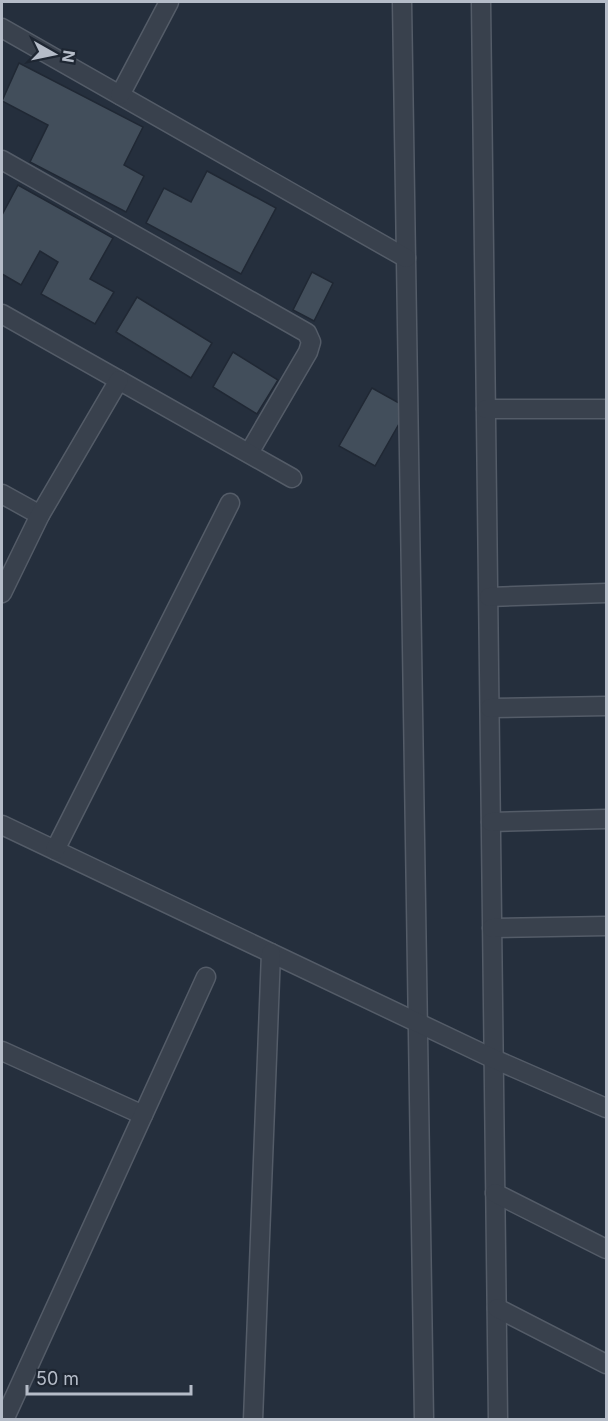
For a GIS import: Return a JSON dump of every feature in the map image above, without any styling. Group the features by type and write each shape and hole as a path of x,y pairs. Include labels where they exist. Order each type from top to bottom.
{"street":[{"path":"120,95 169,2"},
{"path":"402,2 424,1419"},
{"path":"482,2 498,1419"},
{"path":"2,28 406,258"},
{"path":"2,160 307,333 311,342 309,352 249,453"},
{"path":"2,314 292,478"},
{"path":"2,594 40,515 119,380"},
{"path":"486,409 606,409"},
{"path":"2,494 40,515"},
{"path":"55,850 230,503"},
{"path":"489,597 606,593"},
{"path":"490,708 606,706"},
{"path":"491,822 606,819"},
{"path":"2,825 494,1059 606,1108"},
{"path":"492,928 606,926"},
{"path":"253,1419 272,953"},
{"path":"4,1419 206,977"},
{"path":"3,1056 143,1115"},
{"path":"495,1193 606,1249"},
{"path":"497,1308 606,1364"}],"building":[{"path":"19,63 143,127 124,165 144,176 126,212 30,162 48,125 2,101"},
{"path":"207,171 276,208 241,274 146,223 164,188 191,202"},
{"path":"18,185 113,238 90,279 114,292 95,324 41,294 58,262 40,251 21,285 2,274 2,215"},
{"path":"312,272 333,283 314,321 293,310"},
{"path":"137,297 212,343 191,378 116,332"},
{"path":"233,352 278,380 257,414 213,387"},
{"path":"372,388 408,408 375,466 339,446"}]}
